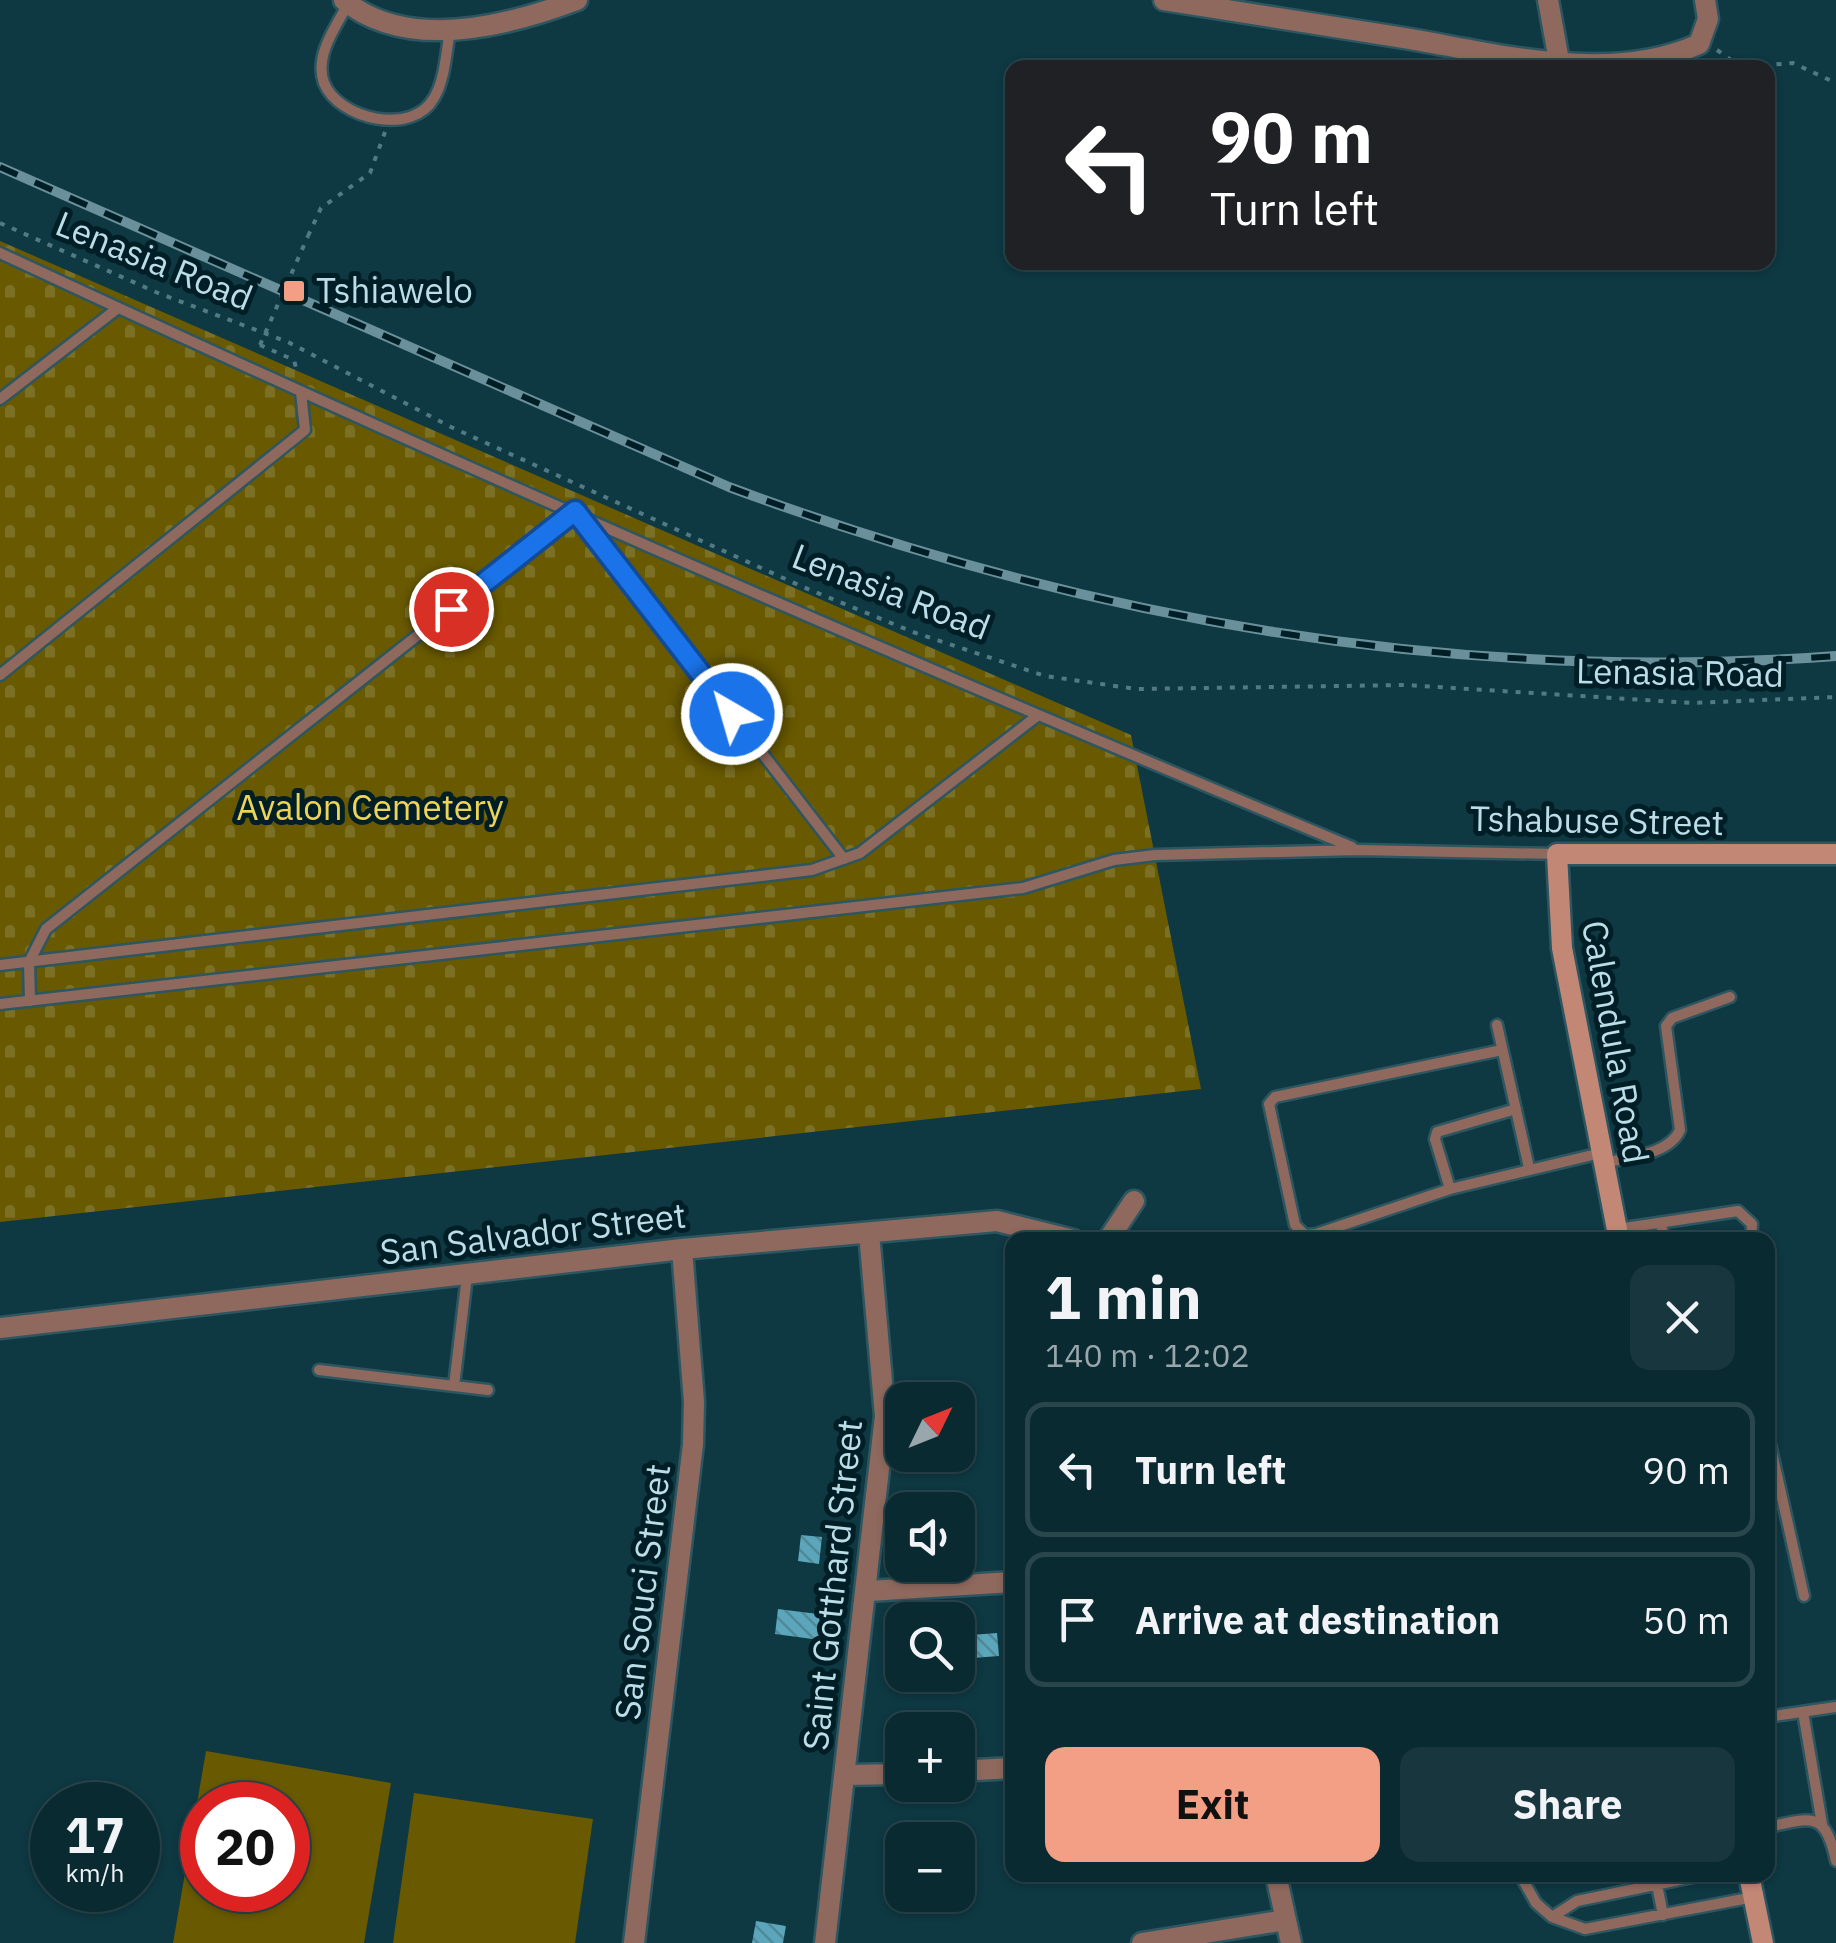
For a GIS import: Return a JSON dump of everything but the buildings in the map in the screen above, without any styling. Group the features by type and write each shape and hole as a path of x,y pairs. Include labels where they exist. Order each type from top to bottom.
{"street":[{"path":"346,2 372,18 450,31 577,0"},
{"path":"1164,0 1553,60"},
{"path":"1548,0 1559,60"},
{"path":"1633,60 1696,43 1708,19 1705,0"},
{"name":"Tshabuse Street","path":"1557,854 1836,854"},
{"name":"Calendula Road","path":"1557,854 1562,948 1617,1232"},
{"path":"1113,1232 1134,1201"},
{"name":"San Salvador Street","path":"0,1328 682,1249 997,1221 1040,1232"},
{"name":"Saint Gotthard Street","path":"825,1943 869,1590 885,1416 869,1232"},
{"name":"San Souci Street","path":"634,1943 693,1444 694,1402 682,1249"},
{"path":"869,1590 1005,1582"},
{"path":"975,1770 1005,1768"},
{"path":"846,1775 885,1774"},
{"path":"1278,1882 1291,1943"},
{"path":"1751,1882 1763,1943"},
{"path":"1142,1943 1286,1920"}],"lane":[{"path":"346,2 323,57 324,81 332,96 356,110 389,120 404,122 418,116 434,99 450,31"},
{"path":"0,253 301,392 1037,716 1358,850"},
{"path":"0,399 118,308"},
{"path":"0,675 305,430 301,392"},
{"path":"575,511 844,860"},
{"path":"30,1001 29,962 46,929 575,511"},
{"path":"0,965 812,870 860,854 1037,716"},
{"name":"Tshabuse Street","path":"0,1004 1023,888 1114,860 1155,855 1358,850 1557,854"},
{"path":"1314,1232 1529,1168 1656,1150 1676,1138 1680,1130 1666,1026 1672,1018 1730,997"},
{"path":"1497,1024 1529,1168"},
{"path":"1301,1232 1294,1226 1269,1104 1282,1094 1502,1050"},
{"path":"1450,1189 1435,1139 1438,1132 1516,1110"},
{"path":"1629,1232 1738,1211 1752,1224 1752,1232"},
{"path":"1661,1223 1663,1232"},
{"path":"454,1386 468,1276"},
{"path":"320,1370 488,1390"},
{"path":"1775,1466 1804,1596"},
{"path":"1775,1716 1836,1707"},
{"path":"1803,1712 1822,1824"},
{"path":"1775,1826 1810,1818 1822,1824 1834,1836 1836,1862"},
{"path":"1524,1882 1552,1918 1586,1930 1754,1896"},
{"path":"1552,1918 1578,1900 1648,1882"},
{"path":"1656,1882 1663,1915"}],"path":[{"path":"1696,43 1728,60"},
{"path":"1775,64 1793,63 1836,83"},
{"path":"294,360 260,345 321,208 370,172 389,120"},
{"name":"Lenasia Road","path":"0,223 158,293 288,342 468,435 802,587 913,632 1045,676 1136,689 1406,684 1692,703 1836,697"}],"green space":[{"name":"Avalon Cemetery","path":"0,241 1131,735 1201,1089 0,1222"},
{"path":"206,1751 391,1783 364,1943 173,1943 180,1902 180,1912 310,1912 310,1782 201,1782"},
{"path":"414,1793 593,1819 575,1943 393,1943"}],"railway":[{"path":"0,167 729,487 864,534 999,573 1136,606 1273,632 1412,650 1552,660 1693,662 1836,656"}],"place":[{"name":"Tshiawelo","path":"294,291"}],"route":[{"path":"451,609 575,511 732,714"}]}
